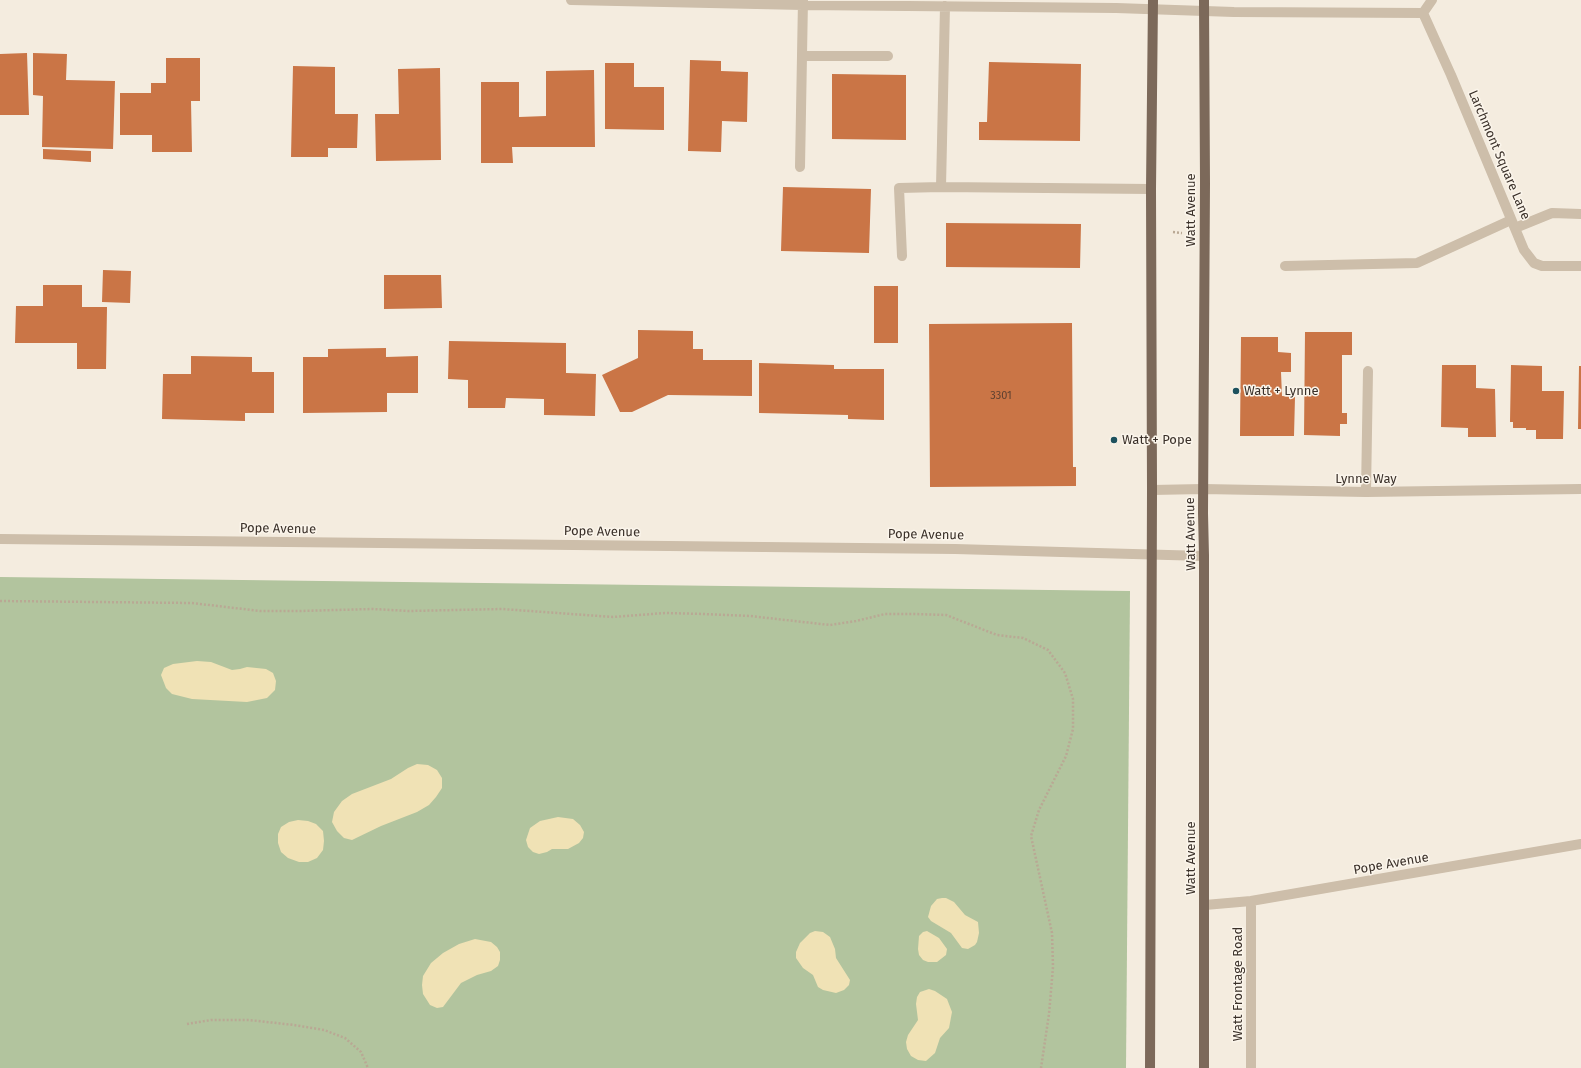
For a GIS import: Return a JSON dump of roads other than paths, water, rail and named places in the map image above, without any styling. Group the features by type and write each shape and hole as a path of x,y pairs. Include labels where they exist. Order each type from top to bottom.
{"main road":[{"name":"Watt Avenue","path":"1204,0 1204,1068"},
{"path":"1150,1068 1150,554 1152,490 1150,189 1153,4"}],"street":[{"path":"570,0 803,2 945,6 1153,4 1204,11 1423,13 1432,0"},
{"path":"800,167 803,2"},
{"path":"941,187 945,6"},
{"name":"Larchmont Square Lane","path":"1423,13 1451,74 1524,250 1534,263 1542,266 1581,266"},
{"path":"802,56 888,56"},
{"path":"902,256 899,188 1150,189"},
{"path":"1285,266 1417,263 1513,224 1552,213 1581,214"},
{"path":"1366,492 1368,371"},
{"name":"Lynne Way","path":"1152,490 1203,489 1366,492 1581,490"},
{"name":"Pope Avenue","path":"0,539 955,549 1204,556"},
{"name":"Pope Avenue","path":"1205,905 1251,901 1581,844"},
{"name":"Watt Frontage Road","path":"1251,901 1251,1068"}],"place":[{"name":"Watt + Lynne","path":"1236,391"},
{"name":"Watt + Pope","path":"1114,440"}]}
